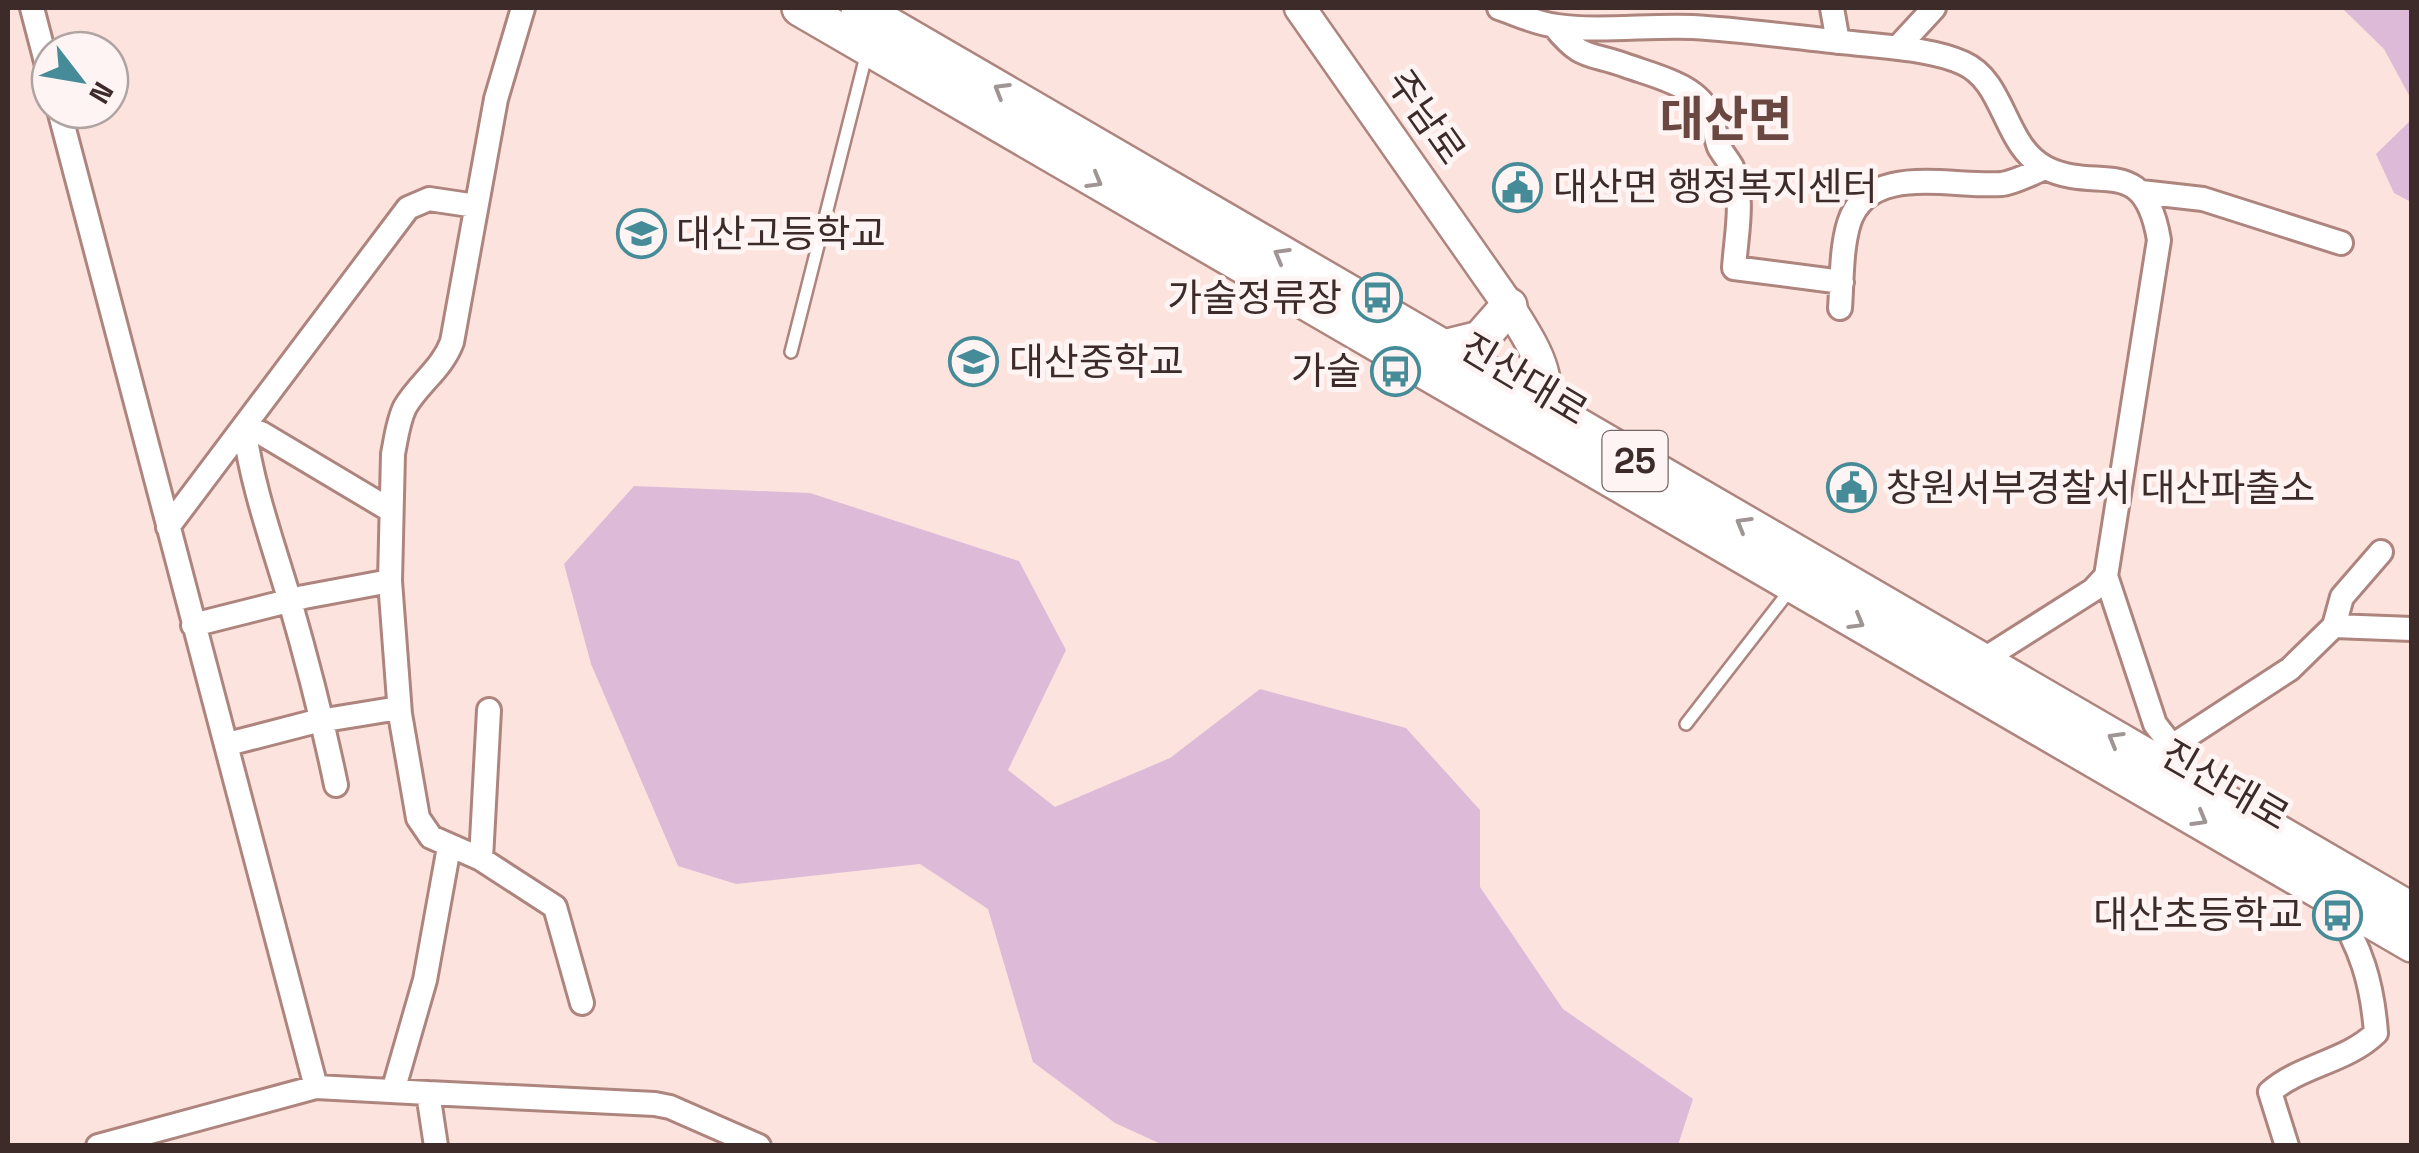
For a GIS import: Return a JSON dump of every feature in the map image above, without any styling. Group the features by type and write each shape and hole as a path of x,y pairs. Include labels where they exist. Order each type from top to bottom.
{"main road":[{"name":"진산대로","path":"800,8 870,26 1444,348 1537,421"},
{"name":"진산대로","path":"870,26 1801,574 2160,766"},
{"path":"1444,348 1480,338 1509,306"},
{"name":"진산대로","path":"1801,574 1982,661 2160,766 2332,880 2412,944"},
{"name":"진산대로","path":"2332,880 2412,911"}],"street":[{"path":"522,8 496,98 446,358 401,418 393,454 390,582 400,708 418,818 430,838 481,859 555,907 582,1003"},
{"name":"주남로","path":"1300,8 1509,306 1543,369 1546,386 1537,421"},
{"path":"1499,8 1554,26 1694,27 1897,48 1962,62 1980,72 2020,144 2045,168 2118,179 2140,192 2203,199 2342,242"},
{"path":"1832,8 1838,42"},
{"path":"1897,48 1934,8"},
{"path":"1554,26 1580,54 1617,62 1679,86 1698,98 1711,114 1717,143 1736,179 1734,268 1842,282"},
{"path":"64,130 316,1087"},
{"path":"1840,308 1848,225 1862,198 1878,188 1897,184 2006,184 2045,168"},
{"path":"2140,192 2155,216 2158,240 2106,576 2156,724 2160,766"},
{"path":"168,527 408,208 429,199 476,206"},
{"path":"244,427 390,510"},
{"path":"244,427 250,470 323,720 336,785"},
{"path":"2160,766 2290,670 2334,626 2342,597 2381,552"},
{"path":"1982,661 2093,590 2106,576"},
{"path":"193,625 290,600 390,582"},
{"path":"2334,626 2412,629"},
{"path":"228,744 323,720 400,708"},
{"path":"481,859 489,710"},
{"path":"393,1091 425,980 449,847"},
{"path":"2288,1146 2270,1092 2281,1082 2356,1049 2376,1033 2372,996 2356,940 2332,880"},
{"path":"98,1146 316,1087 655,1104 759,1146"},
{"path":"428,1093 436,1146"}],"lane":[{"path":"792,352 870,26"},
{"path":"1686,724 1801,574"}],"shaded area":[{"path":"2342,8 2411,8 2411,99 2384,49"},
{"path":"2411,120 2411,202 2394,193 2376,154"},
{"path":"634,486 810,493 1019,561 1066,650 1008,770 1055,807 1170,758 1260,689 1406,728 1480,810 1480,887 1563,1009 1693,1099 1678,1145 1163,1145 1115,1123 1033,1062 988,909 920,864 736,884 678,866 591,664 564,564"}],"place":[{"name":"대산면 행정복지센터","path":"1518,187"},
{"name":"대산고등학교","path":"641,234"},
{"name":"가술정류장","path":"1377,298"},
{"name":"대산중학교","path":"974,362"},
{"name":"가술","path":"1396,371"},
{"name":"창원서부경찰서 대산파출소","path":"1851,488"},
{"name":"대산초등학교","path":"2338,915"}],"district":[{"name":"대산면","path":"1726,119"}]}
